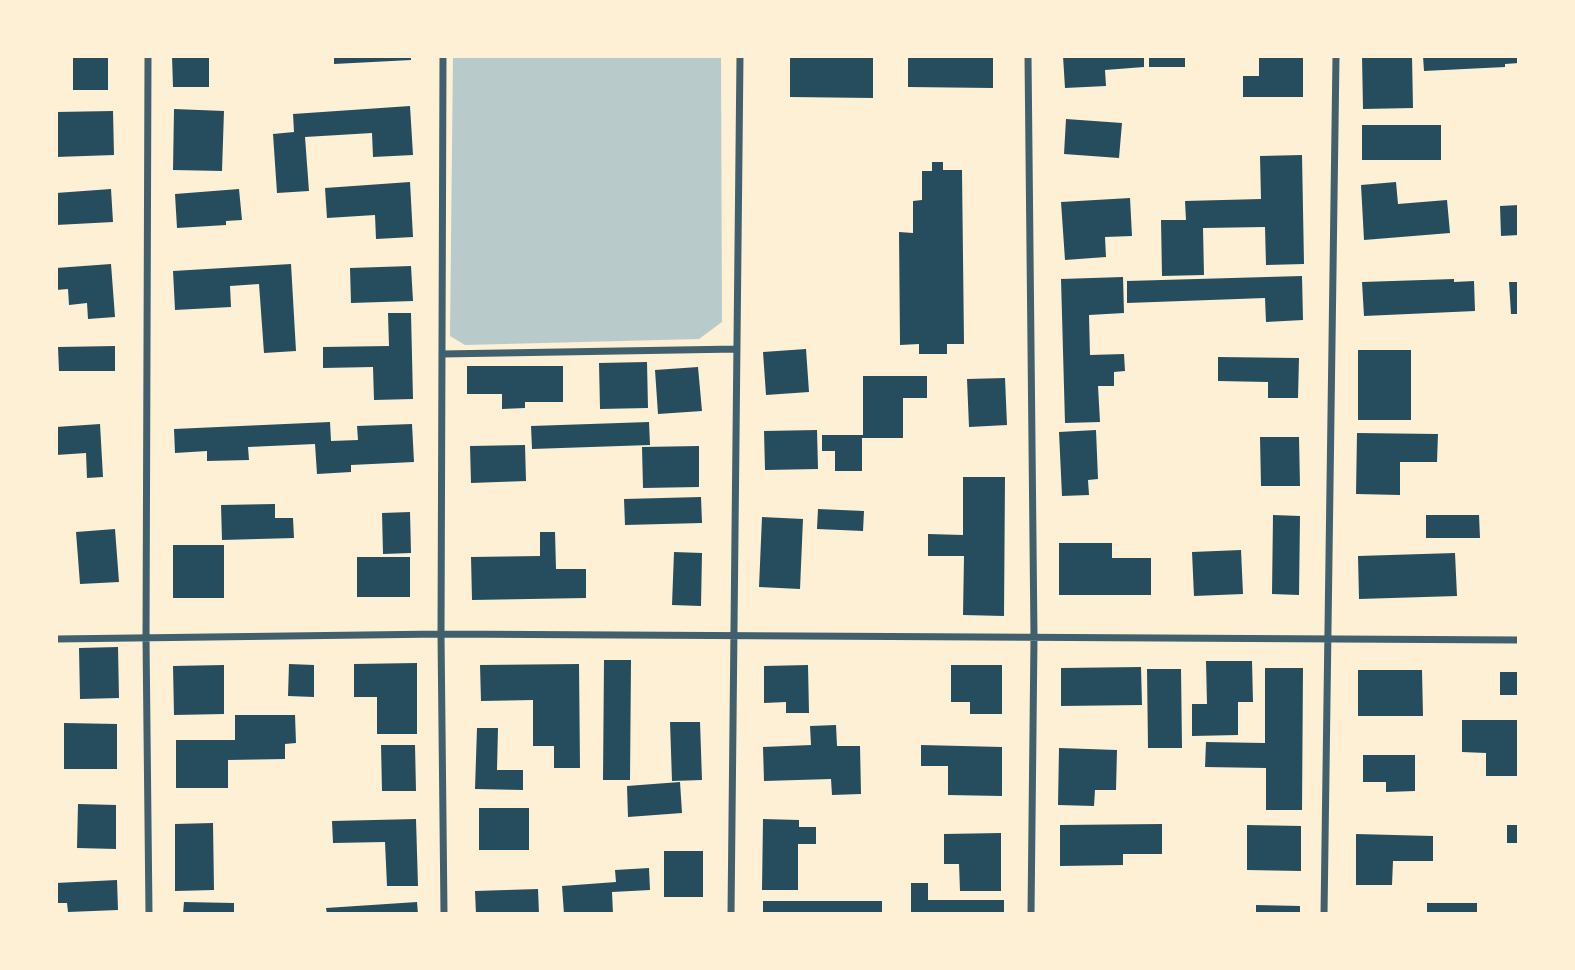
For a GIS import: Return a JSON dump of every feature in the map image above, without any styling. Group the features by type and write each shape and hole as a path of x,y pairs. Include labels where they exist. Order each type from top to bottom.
{"street":[{"path":"148,56 146,638 149,914"},
{"path":"443,56 444,914"},
{"path":"731,914 740,56"},
{"path":"1028,56 1034,637 1031,914"},
{"path":"1324,914 1336,56"},
{"path":"442,355 737,349"},
{"path":"56,639 442,634 1519,640"}],"shaded area":[{"path":"453,56 721,56 722,322 699,339 465,345 450,336"}],"building":[{"path":"73,56 108,56 108,90 73,90"},
{"path":"172,56 209,56 209,87 173,87"},
{"path":"334,56 411,56 411,60 334,64"},
{"path":"790,56 873,56 873,98 790,97"},
{"path":"908,56 993,56 993,88 908,87"},
{"path":"1063,56 1144,56 1144,67 1105,70 1106,86 1065,88"},
{"path":"1149,56 1185,56 1185,67 1149,67"},
{"path":"1259,56 1303,56 1303,97 1243,97 1243,76 1259,76"},
{"path":"1362,56 1412,56 1413,108 1363,109"},
{"path":"1423,56 1519,56 1519,63 1505,64 1505,67 1424,71"},
{"path":"410,106 413,155 373,157 372,133 305,137 309,191 277,193 273,134 294,132 293,114"},
{"path":"174,109 224,111 222,171 173,170"},
{"path":"113,111 114,155 56,157 56,112"},
{"path":"1066,119 1122,123 1119,158 1064,154"},
{"path":"1362,125 1441,125 1441,160 1362,160"},
{"path":"1302,155 1304,264 1266,265 1265,227 1203,228 1204,275 1162,276 1161,220 1186,220 1185,201 1261,199 1260,156"},
{"path":"932,162 943,162 943,170 962,170 964,344 947,344 947,354 919,354 919,344 900,345 899,232 913,233 913,201 922,200 922,171 932,171"},
{"path":"410,182 413,237 376,239 375,215 327,218 325,188"},
{"path":"1396,182 1398,204 1447,200 1450,233 1364,240 1361,185"},
{"path":"111,189 113,222 56,225 56,193"},
{"path":"239,189 242,220 226,221 226,225 177,228 175,194"},
{"path":"1130,198 1132,236 1105,237 1106,257 1065,260 1061,202"},
{"path":"1519,205 1519,235 1501,236 1500,206"},
{"path":"111,264 115,317 88,319 87,303 69,305 68,289 56,290 56,268"},
{"path":"291,264 296,351 264,353 259,284 230,286 231,307 175,310 173,271"},
{"path":"411,266 413,301 351,303 350,268"},
{"path":"1302,276 1303,320 1266,322 1265,298 1127,303 1127,281"},
{"path":"1123,277 1124,313 1089,315 1090,355 1124,354 1125,371 1114,372 1114,386 1098,386 1100,422 1065,423 1061,279"},
{"path":"1454,279 1454,282 1474,281 1475,311 1364,316 1362,282"},
{"path":"1509,282 1519,282 1519,314 1511,314"},
{"path":"388,313 411,313 413,399 374,400 373,367 323,368 323,347 389,346"},
{"path":"115,346 115,371 59,371 58,347"},
{"path":"806,349 809,392 766,395 763,352"},
{"path":"1358,350 1411,350 1411,420 1358,420"},
{"path":"1218,357 1299,358 1298,398 1268,398 1268,382 1218,381"},
{"path":"647,362 648,408 600,409 599,363"},
{"path":"467,366 563,366 563,402 525,402 525,408 502,409 502,394 467,394"},
{"path":"698,367 702,411 658,414 655,370"},
{"path":"863,376 927,376 927,398 903,398 903,438 862,438 862,471 835,471 835,451 822,451 822,435 863,435"},
{"path":"1005,378 1007,425 969,427 967,379"},
{"path":"330,422 331,441 358,440 357,426 412,424 414,462 351,465 351,472 317,474 315,444 248,447 249,460 207,461 207,451 175,453 174,429"},
{"path":"649,422 650,445 532,449 531,426"},
{"path":"100,424 103,477 87,478 86,453 56,455 56,427"},
{"path":"817,430 818,469 765,470 764,431"},
{"path":"1096,430 1098,479 1088,480 1089,495 1062,496 1059,432"},
{"path":"1357,433 1438,434 1437,462 1400,462 1400,495 1356,494"},
{"path":"1260,437 1299,437 1300,486 1261,486"},
{"path":"525,445 526,481 471,483 470,446"},
{"path":"699,446 699,487 643,488 642,447"},
{"path":"963,477 1005,477 1004,616 963,615 964,556 928,556 928,534 963,535"},
{"path":"701,497 702,523 625,525 624,499"},
{"path":"275,504 275,518 293,518 294,538 222,540 221,505"},
{"path":"818,509 864,511 863,531 817,529"},
{"path":"410,512 411,553 383,554 382,513"},
{"path":"1273,515 1300,516 1299,595 1272,594"},
{"path":"1426,515 1479,515 1480,538 1426,538"},
{"path":"762,517 803,519 800,589 759,587"},
{"path":"115,529 119,582 80,584 76,532"},
{"path":"540,532 555,532 556,569 586,569 586,598 472,600 471,557 540,556"},
{"path":"1059,543 1112,543 1112,558 1151,558 1151,595 1059,595"},
{"path":"173,545 224,545 224,598 173,598"},
{"path":"1241,550 1243,594 1194,596 1192,552"},
{"path":"674,552 702,553 701,606 672,605"},
{"path":"1455,553 1457,596 1359,599 1358,556"},
{"path":"357,557 410,557 410,597 357,597"},
{"path":"118,647 119,698 80,699 79,648"},
{"path":"604,660 631,660 630,780 603,780"},
{"path":"1206,661 1252,661 1253,702 1238,702 1238,735 1192,736 1192,704 1207,704"},
{"path":"417,663 417,734 377,734 377,697 354,697 354,664"},
{"path":"289,664 314,665 314,697 288,696"},
{"path":"579,664 580,768 554,768 554,746 533,746 533,700 481,701 480,665"},
{"path":"224,665 224,714 174,715 173,666"},
{"path":"808,665 809,713 786,713 786,702 764,703 764,666"},
{"path":"951,665 1002,665 1002,714 970,714 970,702 951,702"},
{"path":"1141,667 1142,705 1061,706 1061,668"},
{"path":"1265,668 1303,668 1302,810 1266,810 1266,768 1205,767 1206,742 1265,743"},
{"path":"1147,669 1181,669 1182,748 1148,748"},
{"path":"1358,670 1422,670 1423,716 1358,716"},
{"path":"1500,672 1519,672 1519,695 1500,695"},
{"path":"235,715 295,715 296,743 285,744 285,759 228,760 228,788 176,788 176,740 235,740"},
{"path":"1462,720 1519,720 1519,776 1486,776 1486,753 1462,752"},
{"path":"670,722 700,722 702,780 672,781"},
{"path":"64,723 117,724 117,769 64,769"},
{"path":"836,725 837,746 860,746 861,794 832,795 831,779 764,781 763,747 811,745 810,726"},
{"path":"477,728 498,728 497,770 523,770 523,790 475,789"},
{"path":"381,745 415,745 416,791 382,791"},
{"path":"921,745 1002,747 1002,796 948,795 948,766 921,766"},
{"path":"1059,748 1117,750 1116,790 1095,790 1094,806 1058,805"},
{"path":"1363,755 1415,755 1415,791 1386,792 1386,782 1363,782"},
{"path":"680,782 682,813 628,817 627,786"},
{"path":"78,804 116,805 116,849 77,848"},
{"path":"479,808 529,808 529,850 479,850"},
{"path":"416,819 418,886 387,886 385,842 333,843 332,821"},
{"path":"763,819 799,820 799,827 816,827 816,844 798,844 798,890 762,890"},
{"path":"213,823 214,890 175,891 175,824"},
{"path":"1162,824 1162,854 1123,854 1123,865 1060,866 1060,825"},
{"path":"1247,825 1301,826 1301,871 1247,870"},
{"path":"1507,825 1519,825 1519,843 1507,843"},
{"path":"1001,833 1001,891 960,891 959,864 944,864 944,834"},
{"path":"1356,834 1433,836 1433,861 1393,861 1392,885 1356,885"},
{"path":"664,851 703,851 703,897 664,897"},
{"path":"649,868 650,890 612,892 613,914 564,914 562,886 616,882 615,870"},
{"path":"117,880 118,910 68,912 67,903 56,903 56,883"},
{"path":"911,883 928,883 928,900 1004,900 1004,914 911,914"},
{"path":"538,889 539,914 476,914 475,891"},
{"path":"763,901 882,901 882,914 763,914"},
{"path":"184,902 234,903 234,914 183,914"},
{"path":"417,902 418,914 327,914 326,908"},
{"path":"1427,903 1477,903 1477,914 1427,914"},
{"path":"1256,905 1300,906 1300,914 1256,914"}]}
